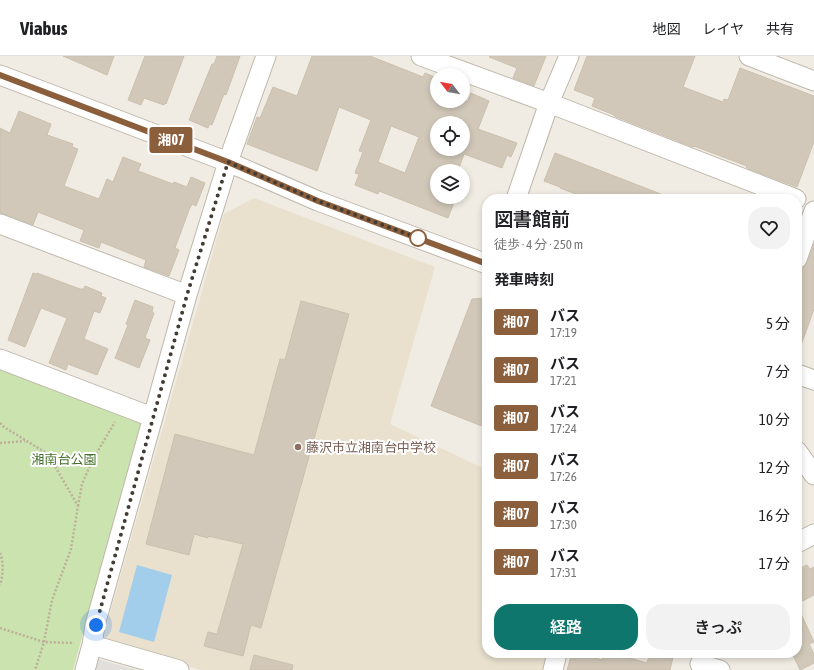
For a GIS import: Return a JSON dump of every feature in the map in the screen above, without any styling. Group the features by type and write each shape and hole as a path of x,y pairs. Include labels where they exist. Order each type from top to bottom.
{"street":[{"path":"85,670 83,644 96,625 152,417 187,295 228,162 266,56"},
{"path":"421,56 549,103 783,194"},
{"path":"518,194 549,103 569,56"},
{"path":"749,56 814,81"},
{"path":"0,75 228,162 318,201 482,262"},
{"path":"802,201 814,206"},
{"path":"802,245 814,211"},
{"path":"0,224 187,295"},
{"path":"0,359 152,417"},
{"path":"802,376 814,380"},
{"path":"802,458 814,475"},
{"path":"802,540 814,534"},
{"path":"83,644 179,670"},
{"path":"553,670 556,658"},
{"path":"700,662 720,670"}],"path":[{"path":"35,670 44,642 52,600 71,549 82,484 93,459 124,406"},
{"path":"0,423 48,454 93,459"},
{"path":"0,443 27,441"},
{"path":"48,454 78,506"},
{"path":"0,553 2,557 2,578 0,585"},
{"path":"0,628 44,642 83,644"}],"shaded area":[{"name":"藤沢市立湘南台中学校","path":"254,198 435,267 390,424 482,468 482,658 547,658 543,670 201,670 110,644 108,642 104,633 224,214"},
{"path":"97,659 137,670 94,670"}],"green space":[{"name":"湘南台公園","path":"0,365 142,419 73,670 0,670"}],"water":[{"path":"137,565 172,575 154,642 119,632"}],"building":[{"path":"63,56 114,56 107,75"},
{"path":"145,56 184,56 166,104 165,103 164,105 144,98 141,105 128,100"},
{"path":"217,56 240,56 226,95 224,94 212,125 209,124 208,128 189,120 212,64 214,64"},
{"path":"312,56 370,56 423,77 425,73 430,75 430,108 470,108 471,93 489,101 478,129 517,143 511,157 507,155 502,168 469,156 470,116 430,116 430,156 463,156 460,164 430,164 430,204 453,204 448,218 379,191 378,194 355,185 359,174 355,173 363,152 359,151 371,120 339,107 317,171 247,144 257,117 260,118 273,87 297,96","holes":["391,126 419,137 405,173 378,162"]},
{"path":"546,56 534,86 513,78 517,68 489,57"},
{"path":"587,56 695,56 683,87 723,102 724,99 728,100 740,68 814,96 814,142 797,187 749,169 746,167 747,166 694,146 693,147 614,116 592,106 595,98 574,90"},
{"path":"19,111 51,124 47,135 73,144 72,147 78,149 64,186 99,199 107,179 113,182 123,157 141,164 138,171 173,184 174,182 187,187 191,177 205,183 196,206 192,204 189,210 175,248 179,250 169,276 144,267 146,260 101,242 99,248 80,241 84,230 38,212 33,225 0,213 0,128 10,133"},
{"path":"555,153 661,194 576,194 544,181"},
{"path":"814,244 814,309 802,343 802,271 807,263"},
{"path":"33,273 37,273 80,289 84,289 85,286 102,293 101,296 106,298 100,313 94,311 84,339 108,349 97,375 68,364 66,370 49,363 67,318 41,308 25,347 8,340"},
{"path":"482,298 482,426 431,406 472,299"},
{"path":"135,300 153,307 152,312 154,313 145,338 150,340 139,368 115,358 128,325 126,324"},
{"path":"301,301 349,314 261,628 251,625 243,656 204,646 208,632 217,634 243,544 194,534 189,555 146,544 175,434 254,455 280,359 285,360"},
{"path":"807,565 810,569 814,567 814,595 802,601 802,568"},
{"path":"802,616 814,642 809,644 814,654 814,663 800,670 794,658 802,658"},
{"path":"254,655 293,665 292,670 250,670"},
{"path":"571,658 595,658 602,660 603,658 630,658 647,663 648,658 673,658 670,670 567,670"}],"bus line":[{"name":"湘07","path":"0,75 228,162 318,201 482,262"}],"place":[{"name":"藤沢市立湘南台中学校","path":"298,447"}],"route":[{"path":"96,625 152,417 187,295 228,162 318,201 418,238"}]}
